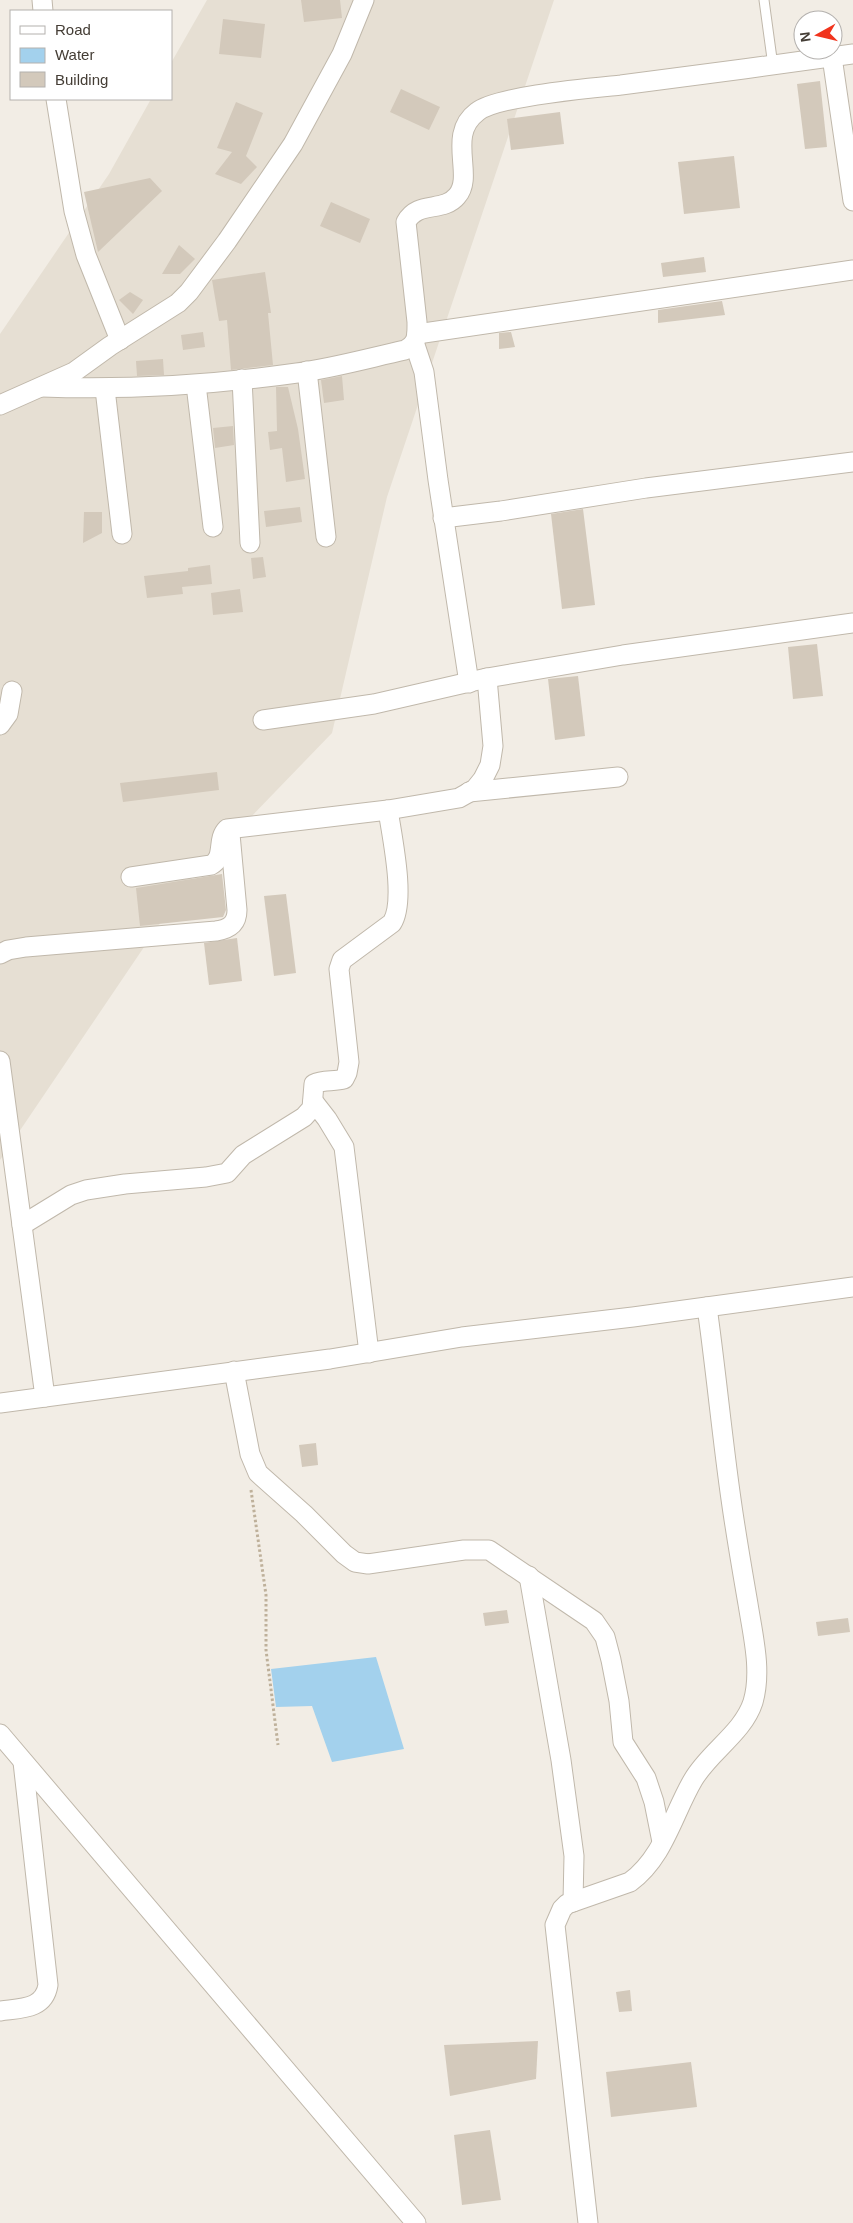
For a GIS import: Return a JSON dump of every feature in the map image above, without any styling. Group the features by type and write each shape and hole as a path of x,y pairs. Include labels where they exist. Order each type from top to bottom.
{"street":[{"path":"0,405 74,372 178,303 189,292 227,241 293,144 342,54 364,0"},
{"path":"131,877 211,866 220,858 222,835 226,829 388,810 460,798 475,789 490,765 493,746 443,518 424,372 416,339 406,222 410,214 417,210 444,204 456,198 462,189 461,141 468,120 477,111 495,104 557,92 813,60"},
{"path":"832,60 853,201"},
{"path":"56,100 74,211 86,255 120,340"},
{"path":"42,387 106,389 242,379 307,371 405,350 416,339 853,270"},
{"path":"307,371 326,538"},
{"path":"242,379 250,543"},
{"path":"106,389 122,534"},
{"path":"197,393 213,527"},
{"path":"443,518 501,511 646,488 853,462"},
{"path":"263,720 367,705 478,681 623,655 853,624"},
{"path":"0,725 9,710 12,691"},
{"path":"468,792 618,777"},
{"path":"22,1225 71,1195 86,1190 227,1173 243,1155 304,1117 312,1108 314,1084 320,1081 344,1079 349,1062 339,969 342,960 392,923 397,915 398,888 388,810"},
{"path":"0,954 8,950 26,947 216,931 230,927 236,920 237,904 230,829"},
{"path":"0,1061 45,1397"},
{"path":"313,1101 327,1119 344,1147 369,1352"},
{"path":"0,1403 369,1352 462,1337 707,1308 853,1287"},
{"path":"588,2223 555,1925 562,1909 573,1902 630,1882 654,1857 692,1781 704,1763 742,1722 752,1704 757,1678 752,1625 731,1498 707,1308"},
{"path":"234,1371 254,1467 262,1478 355,1562 368,1564 385,1563 484,1549 497,1553 594,1620 605,1637 619,1701 623,1742 646,1778 654,1802 662,1842"},
{"path":"529,1576 565,1789 574,1856 573,1902"},
{"path":"0,1734 416,2223"},
{"path":"0,2011 39,2003 46,1996 48,1985 23,1762"}],"lane":[{"path":"764,0 774,66"}],"path":[{"path":"254,1467 251,1490 266,1595 266,1650 278,1745"}],"shaded area":[{"path":"207,0 554,0 387,497 332,733 188,882 0,1160 0,334 109,174 150,100 172,100 172,61"}],"water":[{"path":"376,1657 404,1749 332,1762 312,1706 276,1707 271,1669"}],"building":[{"path":"301,0 340,0 342,18 304,22"},
{"path":"223,19 265,24 261,58 219,54"},
{"path":"820,81 827,147 805,149 797,84"},
{"path":"401,89 440,107 429,130 390,112"},
{"path":"236,102 263,113 246,156 257,167 241,184 215,174 232,152 217,148"},
{"path":"560,112 564,144 511,150 507,119"},
{"path":"734,156 740,208 684,214 678,162"},
{"path":"150,178 162,191 98,252 84,192"},
{"path":"331,202 370,219 360,243 320,226"},
{"path":"179,245 195,259 180,274 162,274"},
{"path":"704,257 706,272 663,277 661,263"},
{"path":"265,272 271,313 268,313 273,365 231,370 227,320 219,321 212,280"},
{"path":"130,292 143,300 133,314 119,300"},
{"path":"722,301 725,315 658,323 658,310"},
{"path":"203,332 205,347 183,350 181,335"},
{"path":"511,332 515,347 499,349 499,333"},
{"path":"163,359 164,375 137,376 136,361"},
{"path":"342,376 344,400 324,403 321,380"},
{"path":"276,387 288,387 298,429 305,479 286,482 282,448 270,450 268,432 277,431"},
{"path":"233,426 234,445 215,448 213,428"},
{"path":"300,507 302,522 266,527 264,511"},
{"path":"583,509 595,605 562,609 551,514"},
{"path":"84,512 102,512 102,533 83,543"},
{"path":"263,557 266,577 253,579 251,558"},
{"path":"210,565 212,584 182,587 183,594 147,598 144,576 188,571 188,568"},
{"path":"240,589 243,612 213,615 211,593"},
{"path":"817,644 823,696 793,699 788,647"},
{"path":"578,676 585,736 555,740 548,679"},
{"path":"217,772 219,790 123,802 120,783"},
{"path":"222,874 226,910 223,917 140,926 136,888"},
{"path":"286,894 296,973 274,976 264,896"},
{"path":"237,938 242,981 209,985 204,943"},
{"path":"316,1443 318,1465 302,1467 299,1445"},
{"path":"507,1610 509,1623 485,1626 483,1613"},
{"path":"848,1618 850,1632 818,1636 816,1622"},
{"path":"630,1990 632,2011 619,2012 616,1992"},
{"path":"538,2041 536,2079 450,2096 444,2045"},
{"path":"691,2062 697,2107 611,2117 606,2072"},
{"path":"490,2130 501,2200 462,2205 454,2135"}]}
